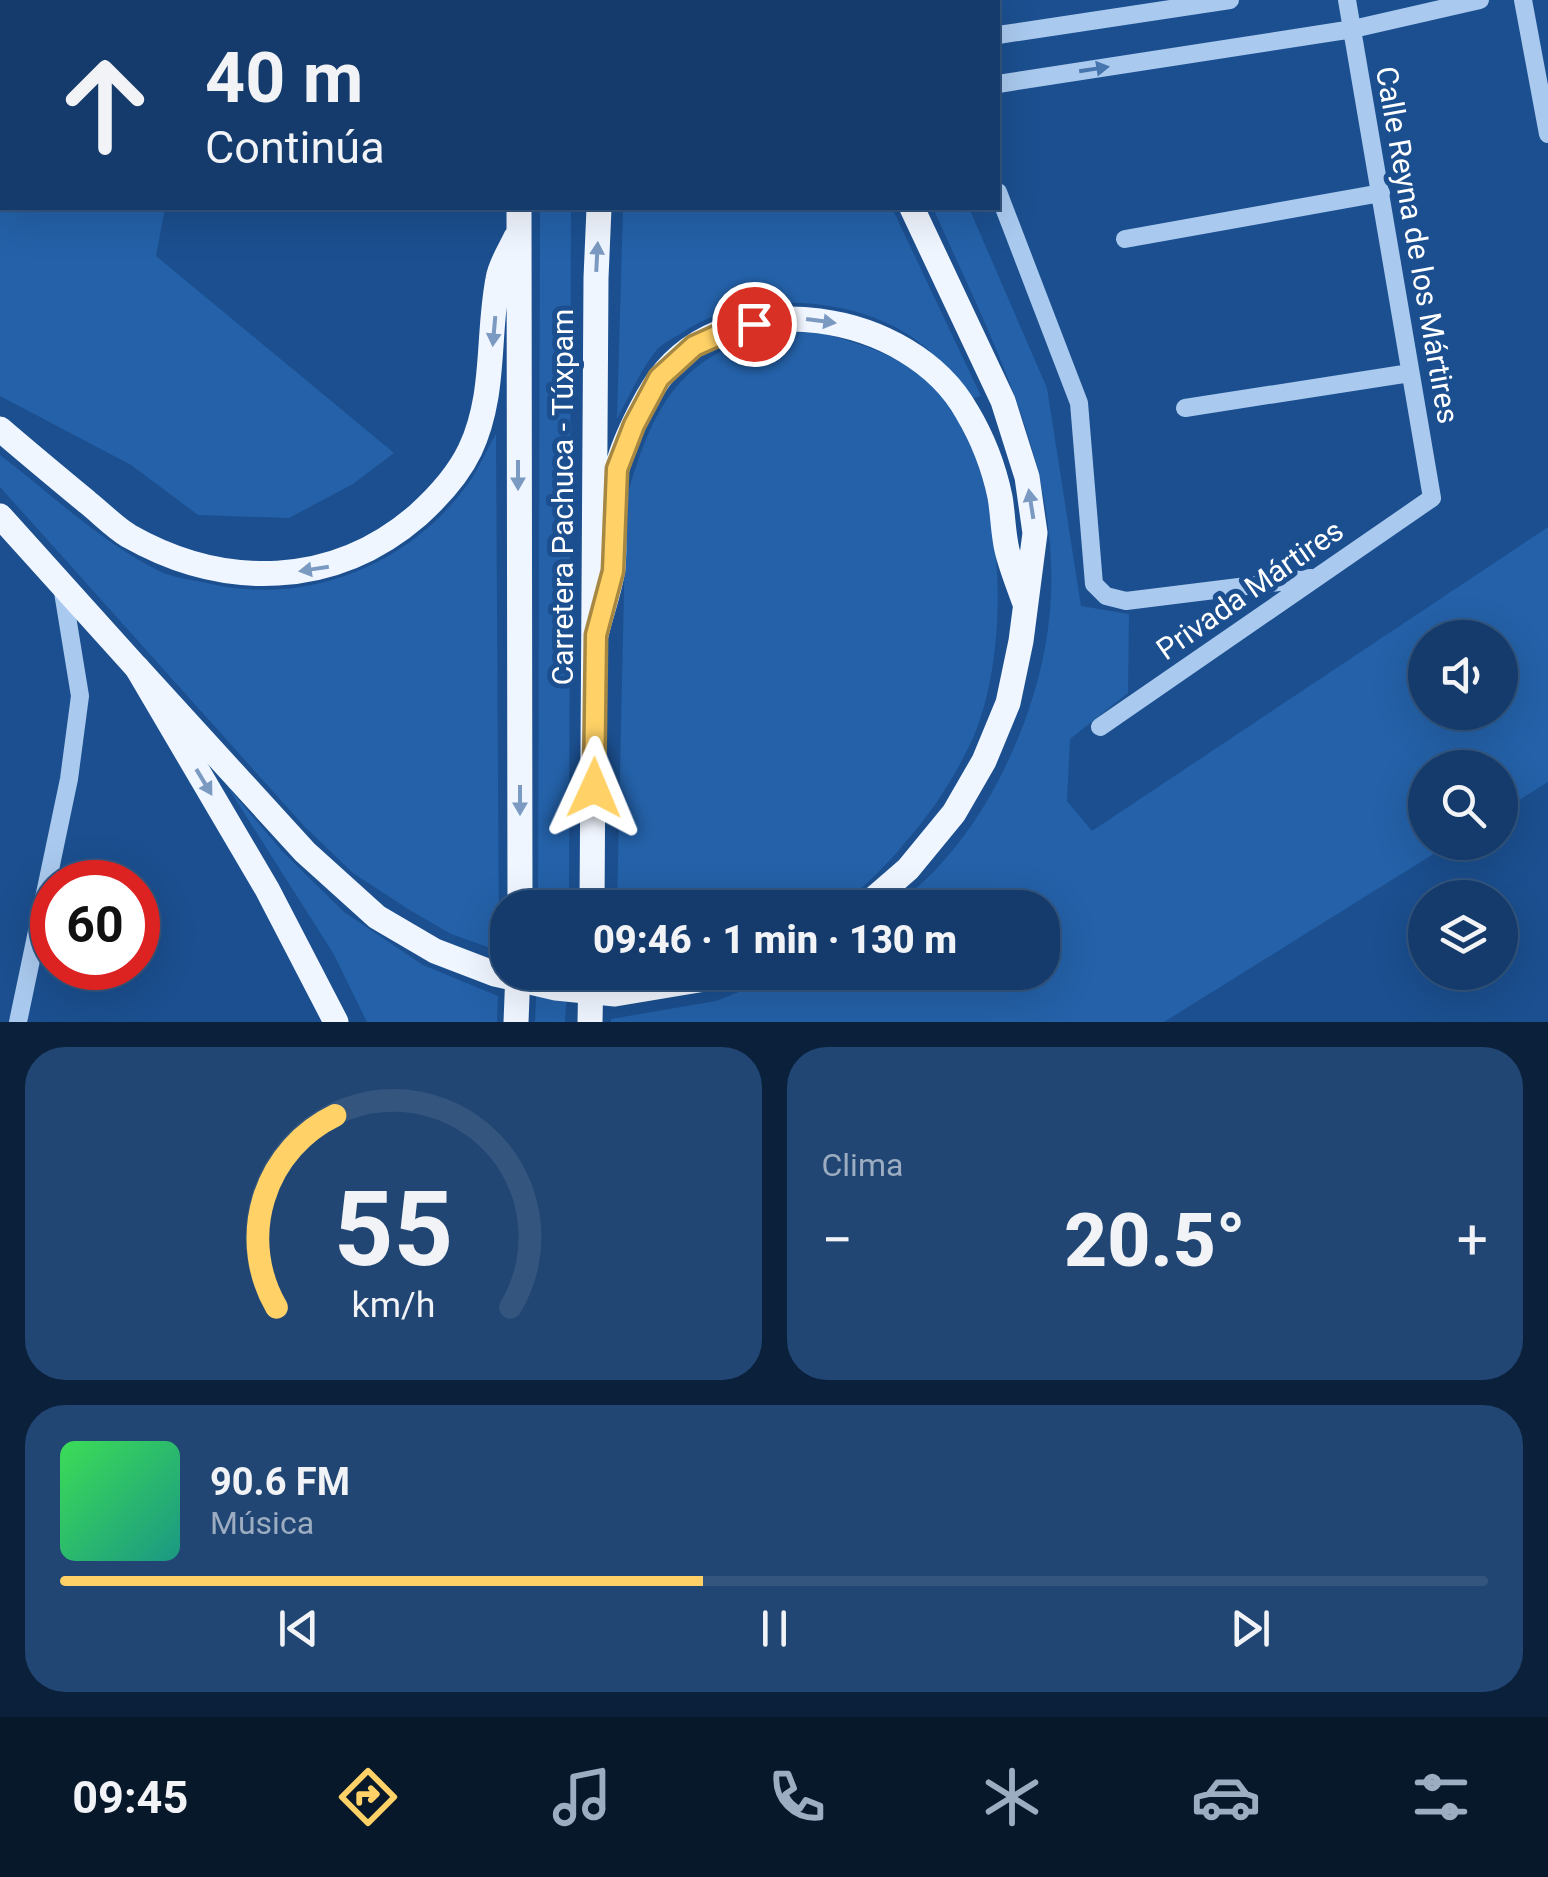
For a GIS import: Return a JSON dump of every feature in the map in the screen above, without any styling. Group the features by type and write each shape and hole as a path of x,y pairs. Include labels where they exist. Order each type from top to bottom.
{"main road":[{"name":"Carretera Pachuca - Túxpam","path":"519,210 520,890"},
{"name":"Carretera Pachuca - Túxpam","path":"592,890 599,210"},
{"path":"884,890 908,869 954,813 984,761 1008,702 1021,641 1035,533 1026,477 1003,402 913,210"},
{"path":"0,429 125,534 173,558 259,573 333,566 405,526 452,480 470,450 483,416 490,375 498,276 516,238"},
{"path":"596,635 613,571 617,469 634,425 659,378 694,346 734,328 774,319 815,319 860,329 899,345 934,371 966,408 985,448 1000,495 1006,549 1024,600"},
{"path":"0,516 305,852 378,916 435,950 490,972"},
{"path":"137,668 267,889 336,1022"},
{"path":"516,1022 517,990"},
{"path":"576,990 615,994 649,990"},
{"path":"590,1022 591,990"}],"street":[{"path":"1000,35 1230,0"},
{"name":"Calle Reyna de los Mártires","path":"1347,0 1432,498"},
{"path":"1000,84 1353,29 1480,0"},
{"path":"1524,0 1548,134"},
{"path":"1124,239 1381,193"},
{"path":"1000,197 1079,403 1094,584 1106,596 1126,601 1317,578"},
{"path":"1185,408 1410,373"},
{"name":"Privada Mártires","path":"1100,727 1432,498"},
{"path":"18,1022 69,779 80,696 62,586"}],"shaded area":[{"path":"0,210 165,210 156,256 394,453 353,484 289,518 198,515 131,465 0,396"},
{"path":"540,210 571,210 569,890 538,890"},
{"path":"623,210 893,210 981,396 974,398 924,346 887,323 836,307 782,303 728,311 663,344 644,367 617,419"},
{"path":"934,210 970,210 1047,388 1081,606 1129,614 1128,693 1070,739 1067,801 1092,831 1408,620 1408,730 1518,730 1518,620 1408,620 1548,527 1548,782 1518,801 1518,750 1408,750 1408,860 1424,860 1164,1022 611,1022 716,1001 744,990 1060,990 1060,890 914,890 959,842 998,782 1036,685 1050,613 1050,544 1040,478 1020,412"},
{"path":"816,332 888,355 934,387 967,436 981,476 997,566 994,659 986,701 973,738 942,794 914,832 859,890 617,890 626,500 644,443 669,396 686,377 732,346 782,333"},
{"path":"496,434 499,890 490,890 490,948 451,934 353,873 304,826 0,487 0,455 97,532 159,571 248,589 285,589 356,572 419,535 470,481"},
{"path":"227,786 282,851 344,912 423,965 498,996 497,1022 367,1022 333,953"},
{"path":"536,990 567,990 565,1022 535,1022"}],"route":[{"path":"594,788 596,635 613,571 617,469 634,425 659,378 694,346 734,328 754,324"}]}
